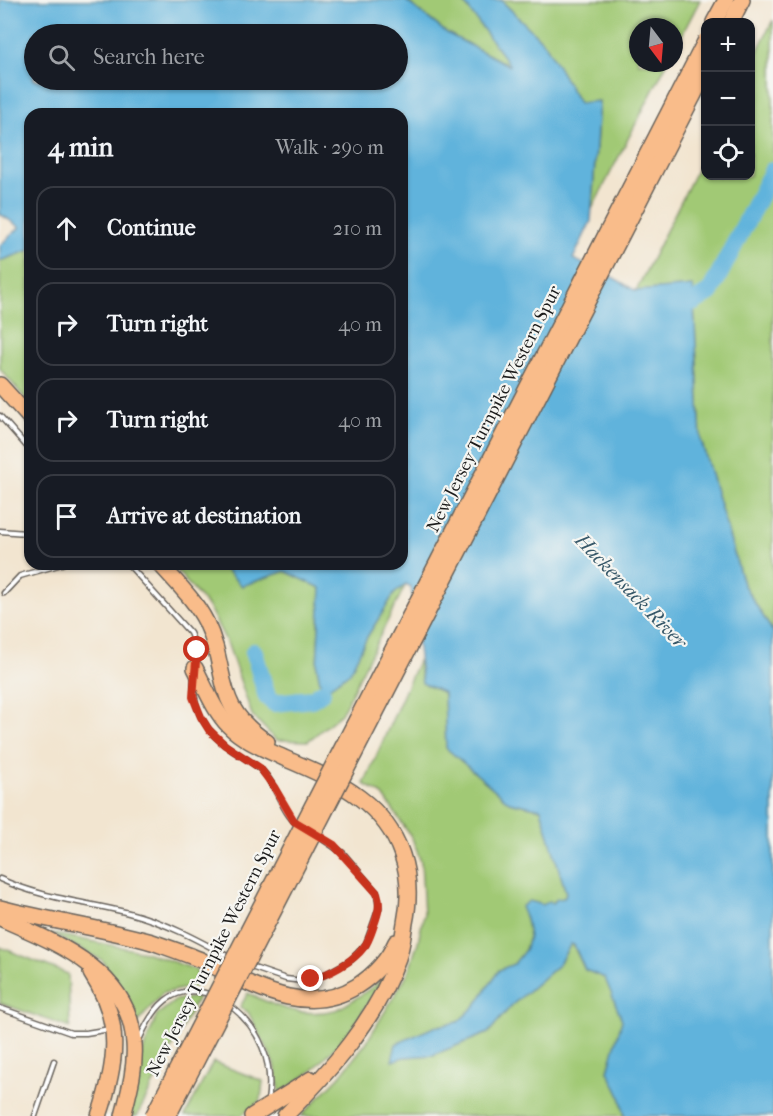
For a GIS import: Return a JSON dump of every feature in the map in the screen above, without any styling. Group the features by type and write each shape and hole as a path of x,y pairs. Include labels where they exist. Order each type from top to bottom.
{"highway":[{"path":"716,18 726,0"},
{"path":"732,18 742,0"},
{"name":"New Jersey Turnpike Western Spur","path":"153,1116 701,48"},
{"name":"New Jersey Turnpike Western Spur","path":"168,1116 704,72"},
{"path":"0,385 24,411"},
{"path":"165,570 198,609 206,624 214,646 225,694 235,712 263,740 304,767"},
{"path":"195,668 216,709 232,729 252,743 304,767 360,798 375,811 390,829 403,856 408,874 409,903 401,947 388,981 371,1013 323,1077 285,1116"},
{"path":"0,908 153,943 200,960 269,992 299,999 330,998 347,992 363,982 384,961 405,923"},
{"path":"0,918 78,957 96,969 118,995 131,1027 134,1052 123,1116"},
{"path":"78,957 88,968 109,1006 113,1028 114,1059 99,1116"},
{"path":"252,1116 306,1083 346,1046"},
{"path":"89,1116 109,1083"}],"lane":[{"path":"0,416 24,443"},
{"path":"0,531 24,532"},
{"path":"4,593 20,576 41,570"},
{"path":"0,879 31,892 119,910 158,921 241,964 286,979 303,981 324,975 351,960 363,949 377,916 379,903 377,893 334,845 294,821 260,768 225,745 209,730 193,697 197,650 190,633 133,570"},
{"path":"134,1052 148,1020 162,1002 183,993 197,992 212,995 230,1005 244,1017 260,1040 268,1069 267,1107"},
{"path":"0,1008 71,1033 86,1034 113,1028"},
{"path":"35,1116 54,1061"}],"green space":[{"path":"406,0 462,0 512,67 447,33"},
{"path":"501,0 700,0 683,33 683,18 629,18 629,72 662,72 592,209 599,101 579,103 545,44"},
{"path":"773,20 773,632 743,584 701,440 693,286 636,291 701,161 701,180 755,180 755,56"},
{"path":"24,252 24,397 0,369 0,261"},
{"path":"176,570 226,570 242,586 285,571 321,588 317,667 323,691 350,672 367,637 394,594 406,584 341,714 308,741 276,740 252,715 228,645 209,608"},
{"path":"418,661 422,683 444,693 446,748 509,802 541,809 566,893 564,899 544,905 529,901 526,919 529,937 525,950 514,964 499,970 476,1005 458,1022 434,1027 396,1044 393,1060 433,1055 488,1033 511,1006 558,965 571,944 585,970 605,978 623,1020 608,1071 620,1096 625,1116 301,1116 339,1077 366,1043 408,973 418,942 424,914 421,862 412,838 383,795 364,784"},
{"path":"50,933 145,952 197,970 197,986 163,993 137,1023 126,996 102,960"},
{"path":"0,947 68,974 70,1028 0,1003"},
{"path":"383,980 349,1033 312,1071 280,1093 275,1064 248,1012 240,1007 248,993 290,1010 323,1012 340,1008"},
{"path":"198,997 137,1116 127,1116 140,1059 157,1015 176,1000"},
{"path":"213,1062 263,1081 261,1100 241,1116 185,1116"}],"water":[{"name":"Hackensack River","path":"0,0 405,0 447,33 510,66 462,0 501,0 545,44 579,103 599,101 591,221 573,259 636,291 693,286 701,440 743,584 773,632 773,1116 625,1116 620,1096 608,1071 622,1020 605,978 585,970 574,945 571,944 558,965 511,1006 488,1033 433,1055 404,1057 392,1061 396,1044 434,1027 458,1022 476,1005 499,970 514,964 525,950 529,937 521,907 529,901 543,905 549,901 552,903 564,898 566,893 541,809 509,802 446,748 444,693 422,683 411,587 406,584 394,594 367,637 350,672 322,692 317,667 321,588 285,571 242,586 226,570 408,570 408,108 24,108 24,252 0,261 0,245 20,227 0,214"}],"waterway":[{"path":"694,302 710,292 773,170"},
{"path":"254,652 267,697 274,703 312,699 322,692"}],"route":[{"path":"197,650 192,692 197,709 209,730 225,745 260,768 274,787 290,817 303,828 334,845 377,893 379,908 363,949 351,960 324,975 311,979"}]}
